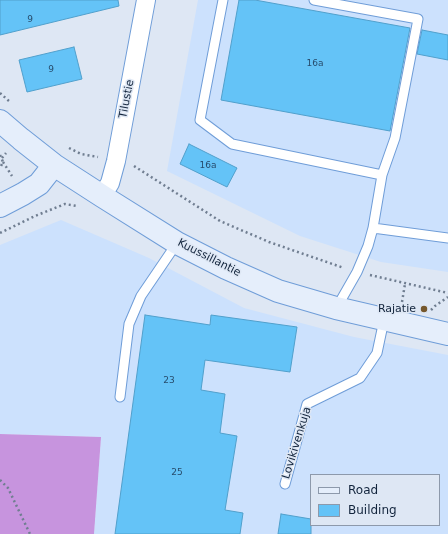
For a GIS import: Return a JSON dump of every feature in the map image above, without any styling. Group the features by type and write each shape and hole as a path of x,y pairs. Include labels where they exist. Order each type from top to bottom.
{"main road":[{"name":"Kuussillantie","path":"0,121 20,139 54,165 177,243 226,268 278,291 336,308 448,334"},
{"path":"0,206 39,184 54,165"}],"street":[{"name":"Tilustie","path":"102,196 110,183 116,161 146,0"}],"lane":[{"path":"223,0 200,120 232,144 382,176"},
{"path":"314,0 418,19 395,138 382,176 373,228 368,246 357,272 336,308"},
{"path":"373,228 448,238"},
{"path":"120,397 129,324 141,296 177,243"},
{"name":"Lovikivenkuja","path":"285,484 307,404 360,378 377,353 384,320"}],"path":[{"path":"65,146 81,154 135,166 220,221 269,242 357,272 448,294"},
{"path":"0,168 3,162 1,157"},
{"path":"0,233 35,216 65,204 80,207"},
{"path":"402,304 405,284"},
{"path":"431,310 448,297"},
{"path":"0,480 8,488 30,534"}],"shaded area":[{"path":"198,0 448,0 448,272 381,262 300,236 167,171"},
{"path":"61,220 149,258 244,308 354,337 448,355 448,534 94,534 101,437 0,434 0,245"},
{"path":"0,434 101,437 94,534 0,534"}],"building":[{"path":"0,0 118,0 119,6 0,35"},
{"path":"239,0 255,0 410,28 390,131 221,100"},
{"path":"422,30 448,35 448,60 417,54"},
{"path":"74,47 82,79 27,92 19,60"},
{"path":"189,144 237,168 227,187 180,164"},
{"path":"145,315 210,325 211,315 297,327 290,372 205,360 201,390 225,394 220,433 237,436 225,510 243,513 240,534 115,534"},
{"path":"281,514 310,519 311,534 278,534"}],"place":[{"name":"Rajatie","path":"424,309"}]}
